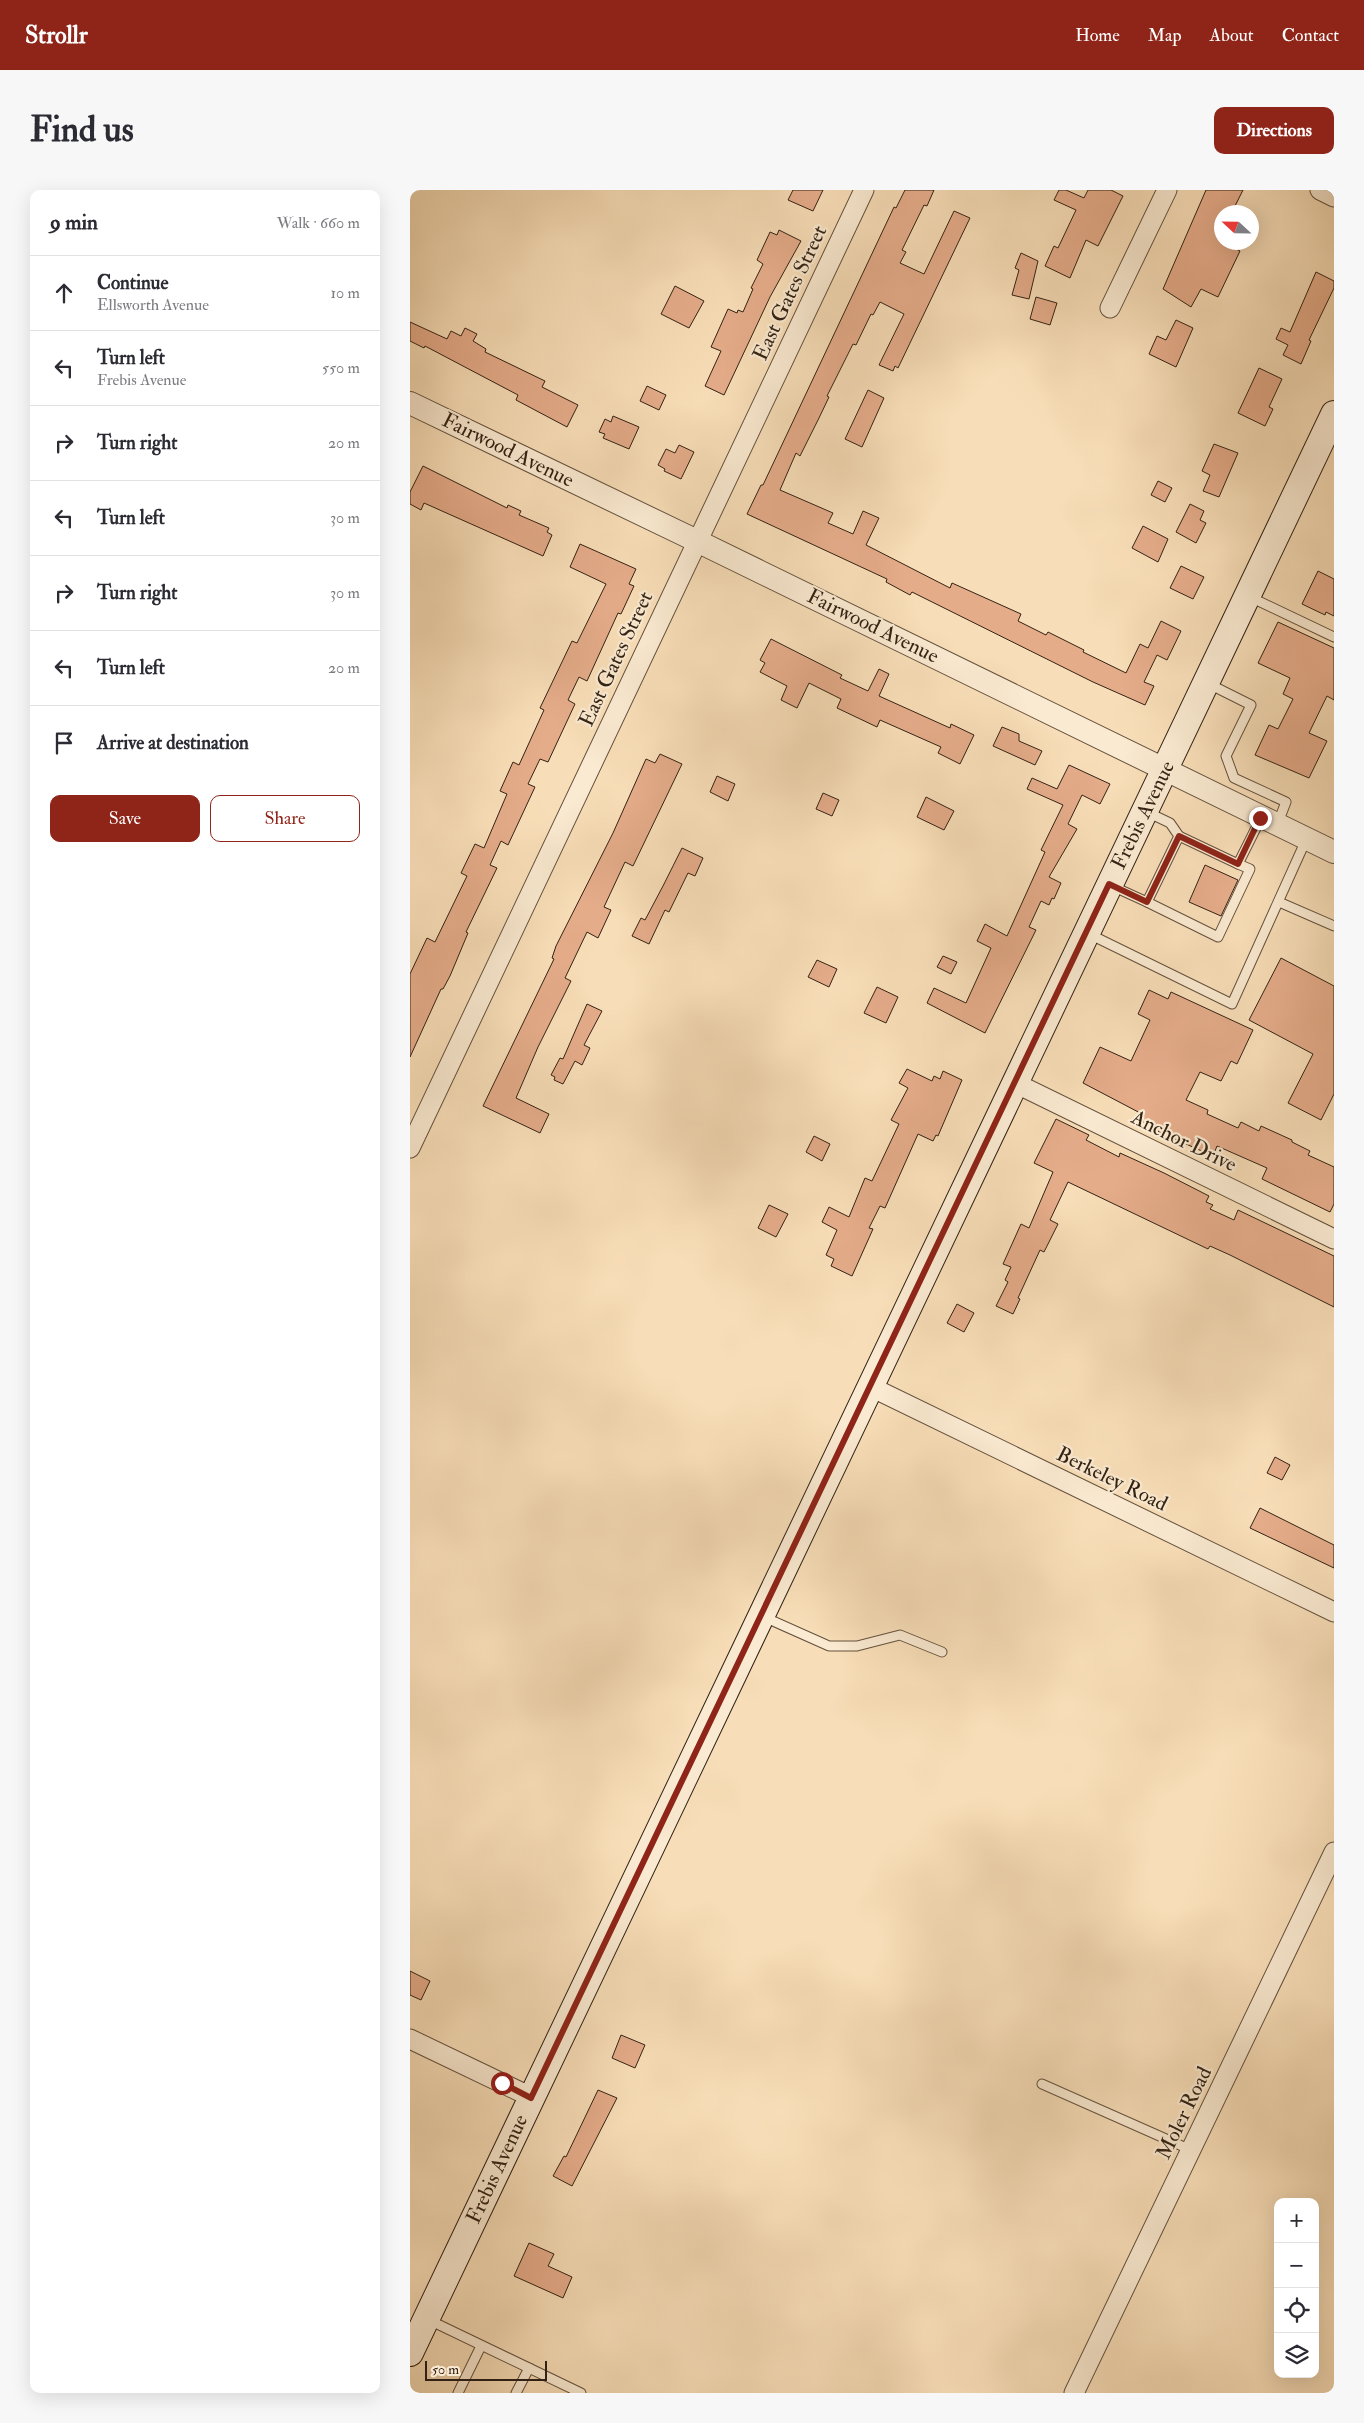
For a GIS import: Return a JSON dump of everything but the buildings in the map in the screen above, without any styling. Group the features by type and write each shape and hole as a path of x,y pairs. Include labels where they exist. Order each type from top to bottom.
{"main road":[{"name":"Frebis Avenue","path":"410,2353 418,2316 531,2098 1334,414"}],"street":[{"name":"East Gates Street","path":"410,1148 864,190"},
{"path":"1110,308 1167,190"},
{"path":"1320,190 1334,197"},
{"name":"Fairwood Avenue","path":"410,404 697,541 1164,771 1334,852"},
{"name":"Anchor Drive","path":"1015,1083 1334,1239"},
{"name":"Berkeley Road","path":"871,1386 1334,1612"},
{"name":"Moler Road","path":"1074,2393 1334,1852"},
{"path":"410,2039 531,2098"}],"lane":[{"path":"1247,596 1334,637"},
{"path":"1206,683 1252,705 1226,756 1234,778 1286,802 1238,864"},
{"path":"1109,884 1218,936 1250,869 1179,836 1170,823 1145,811"},
{"path":"1147,902 1179,836"},
{"path":"1086,932 1232,1004 1306,840"},
{"path":"1279,902 1334,926"},
{"path":"761,1616 829,1646 857,1646 900,1635 942,1652"},
{"path":"1042,2084 1191,2150"},
{"path":"418,2316 581,2393"},
{"path":"458,2393 482,2346"},
{"path":"516,2393 529,2368"}],"route":[{"path":"502,2083 531,2098 1109,884 1147,902 1179,836 1238,864 1260,818"}]}
